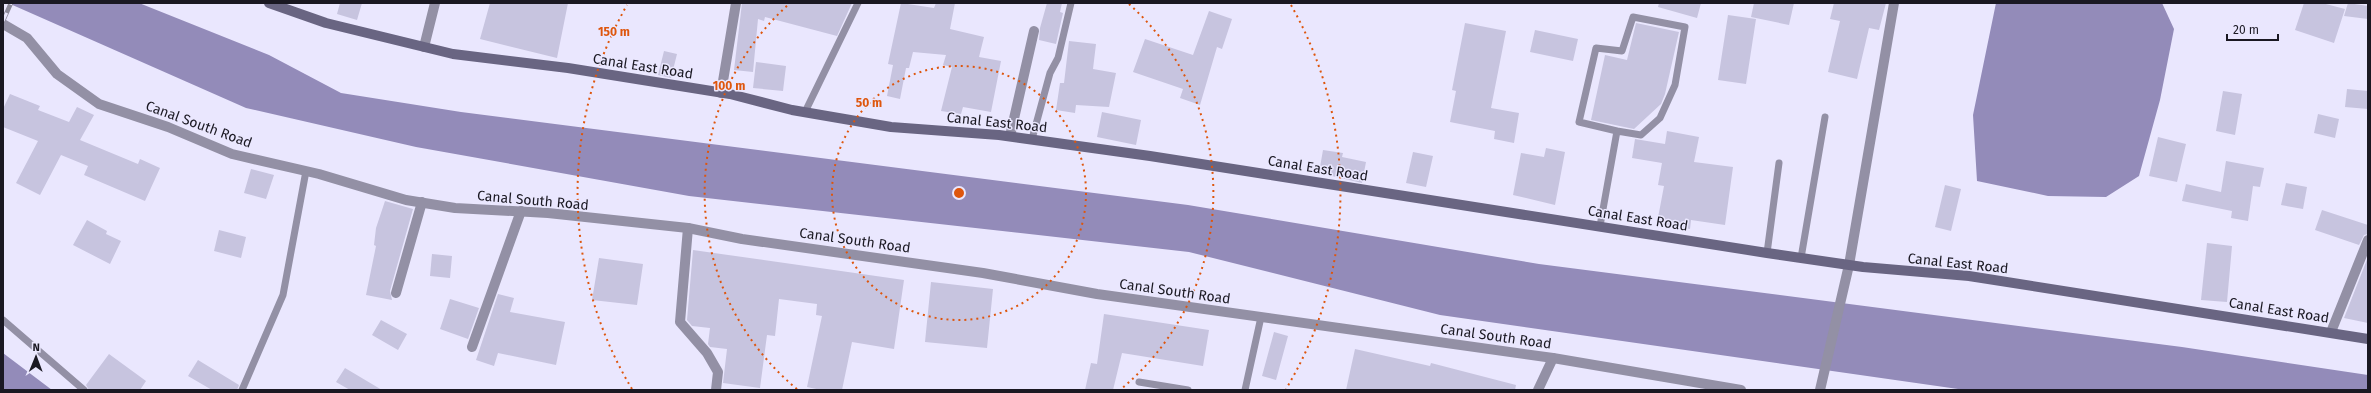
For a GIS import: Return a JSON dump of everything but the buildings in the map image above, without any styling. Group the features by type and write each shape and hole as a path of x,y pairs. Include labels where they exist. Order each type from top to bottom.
{"main road":[{"name":"Canal East Road","path":"273,4 326,23 453,54 568,68 721,93 805,112 891,127 1010,136 1767,253 1849,265 1969,276 2332,332 2368,339"}],"street":[{"path":"424,47 436,3"},
{"path":"721,93 736,3"},
{"path":"1820,390 1849,265 1894,3"},
{"name":"Canal South Road","path":"3,24 27,38 57,74 99,104 168,127 232,154 422,202 455,208 521,212 688,228 742,239 983,273 1097,294 1553,358 1741,390"},
{"path":"1010,136 1034,31"},
{"path":"396,293 422,202"},
{"path":"472,347 521,212"},
{"path":"688,228 680,322 707,353 718,372 716,390"},
{"path":"2332,332 2368,240"},
{"path":"1538,390 1553,358"}],"lane":[{"path":"805,112 858,3"},
{"path":"1032,140 1050,73 1058,58 1071,3"},
{"path":"1634,17 1685,27 1675,85 1660,118 1641,135 1617,131 1579,122 1596,48 1622,51 1634,17"},
{"path":"1801,258 1825,117"},
{"path":"1600,226 1617,131"},
{"path":"1767,253 1779,164"},
{"path":"242,390 283,295 306,172"},
{"path":"1244,390 1261,316"},
{"path":"3,320 84,390"},
{"path":"1139,382 1188,390"}],"shaded area":[{"path":"8,3 139,3 269,55 341,93 461,112 1188,205 1539,264 2182,347 2368,375 2368,390 1965,390 1440,315 1189,252 689,196 416,147 246,108"},
{"path":"1996,3 2162,3 2174,29 2160,100 2139,176 2106,197 2048,196 1977,181 1973,115"},
{"path":"3,353 52,390 3,390"}],"railway":[{"path":"3,21 11,3"}]}
